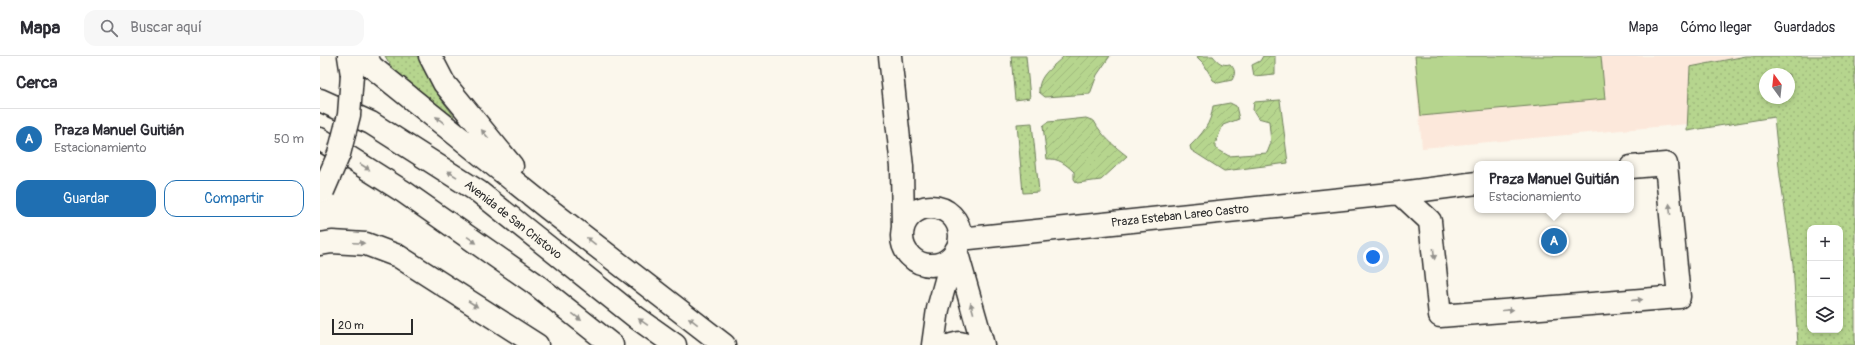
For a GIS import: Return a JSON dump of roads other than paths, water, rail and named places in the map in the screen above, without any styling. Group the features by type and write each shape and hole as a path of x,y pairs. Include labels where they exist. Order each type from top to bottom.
{"main road":[{"path":"365,56 372,67 546,207 724,345"},
{"path":"430,56 444,83 546,207"},
{"path":"890,56 902,167 902,239 904,248 910,257 927,265 936,265 946,261 956,248"},
{"path":"322,193 339,154 347,123 350,65"},
{"name":"Avenida de San Cristovo","path":"320,100 371,123 479,192 637,318 675,345"},
{"path":"320,139 404,192 534,283 612,345"},
{"path":"1452,186 1430,221 1440,316 1679,296 1666,164 1634,168"},
{"path":"902,167 910,186 918,195 936,208 944,211 956,222 956,248 983,345"},
{"name":"Praza Esteban Lareo Castro","path":"956,248 1474,183"},
{"path":"1400,193 1430,221"},
{"path":"903,229 906,221 915,212 927,208 936,208"},
{"path":"320,244 332,242 366,244 398,256 537,345"},
{"path":"933,345 938,309 956,248"},
{"path":"918,262 925,271 934,288 938,309"},
{"path":"952,345 960,343 967,345"}],"place":[{"name":"Praza Manuel Guitián","path":"1554,241"}]}
